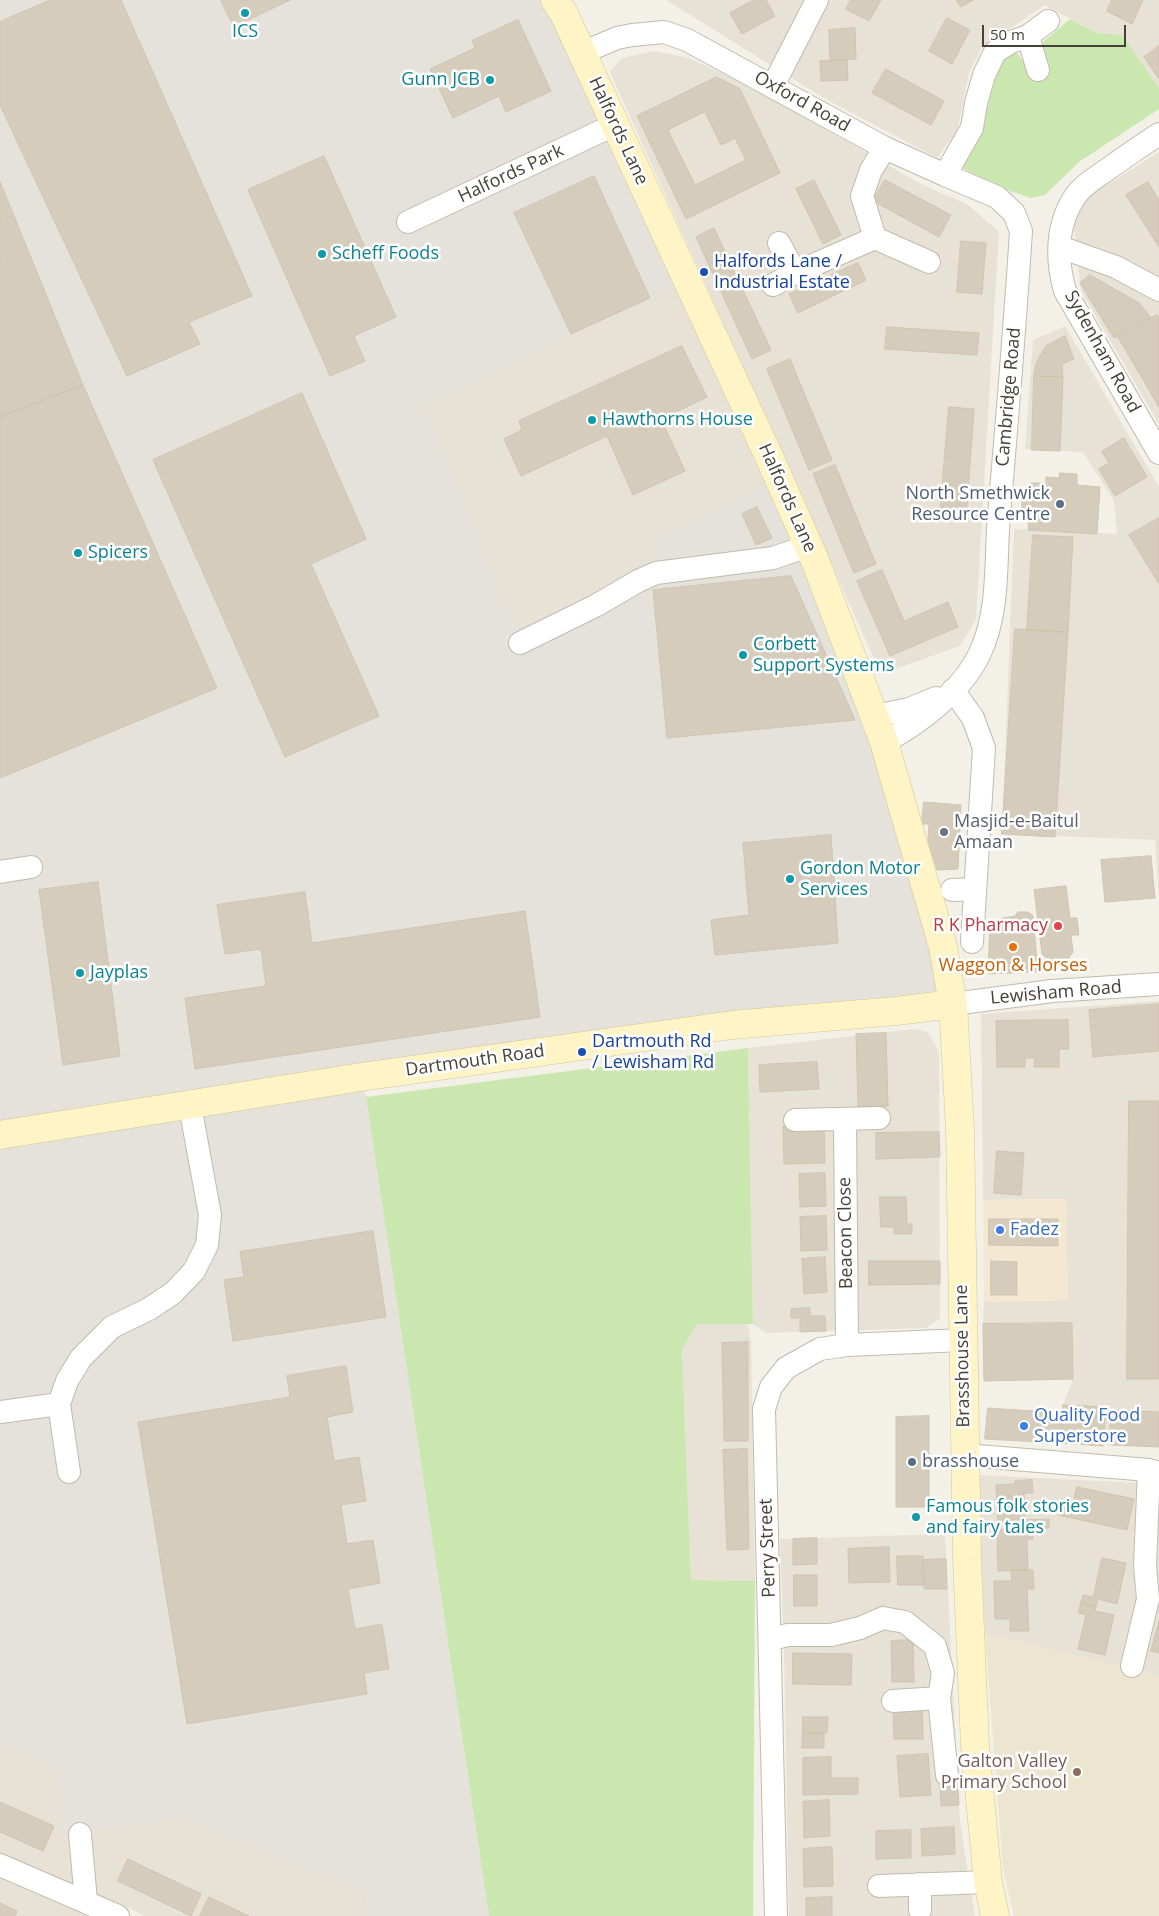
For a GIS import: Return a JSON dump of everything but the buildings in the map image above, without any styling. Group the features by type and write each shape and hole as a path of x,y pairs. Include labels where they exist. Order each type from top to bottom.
{"street":[{"path":"773,86 817,0"},
{"name":"Halfords Lane","path":"559,5 772,461 808,546 884,742 943,947 953,1004"},
{"path":"945,175 972,128 984,75 995,52 1011,42 1028,36 1048,21"},
{"name":"Oxford Road","path":"582,53 617,38 664,32 688,40 885,148 997,196 1014,212"},
{"path":"1028,36 1038,70"},
{"name":"Halfords Park","path":"408,222 614,125"},
{"name":"Sydenham Road","path":"1159,134 1087,184 1076,195 1062,220 1060,247 1060,270 1065,291 1159,453"},
{"path":"875,238 862,196 871,170 885,148"},
{"name":"Cambridge Road","path":"884,742 926,717 967,676 980,653 993,612 1021,231 1014,212"},
{"path":"772,285 794,273 875,238 929,262"},
{"path":"779,242 794,273"},
{"path":"1060,247 1116,267 1159,290"},
{"path":"520,643 597,606 638,581 656,573 773,558 808,546"},
{"path":"952,690 973,718 984,748 972,942"},
{"name":"Cambridge Road","path":"875,716 909,709 952,690"},
{"path":"0,872 31,867"},
{"path":"952,890 975,889"},
{"name":"Lewisham Road","path":"953,1004 1052,991 1159,984"},
{"name":"Dartmouth Road","path":"0,1134 190,1106 361,1077 732,1025 896,1011 953,1004"},
{"name":"Brasshouse Lane","path":"953,1004 960,1128 967,1559 976,1746 988,1882 995,1916"},
{"path":"69,1472 59,1404 67,1381 82,1358 112,1327 149,1309 173,1293 194,1271 207,1245 210,1215 190,1106"},
{"path":"795,1120 880,1118"},
{"name":"Beacon Close","path":"844,1120 847,1345"},
{"name":"Perry Street","path":"776,1916 764,1409 771,1387 786,1368 820,1349 847,1345 963,1340"},
{"path":"0,1412 59,1404"},
{"path":"965,1455 1154,1471 1145,1566 1154,1600 1132,1666"},
{"path":"770,1640 786,1635 830,1635 860,1628 883,1618 905,1622 935,1646 943,1673 939,1698 947,1775"},
{"path":"893,1701 939,1698"},
{"path":"80,1834 86,1901"},
{"path":"0,1865 118,1916"},
{"path":"878,1886 988,1882"},
{"path":"920,1884 920,1910"}],"shaded area":[{"path":"0,0 557,0 687,281 424,405 515,629 598,591 636,563 659,558 660,536 707,516 779,478 814,558 953,1004 361,1077 366,1097 489,1916 364,1916 359,1890 184,1818 63,1833 54,1765 0,1743"},
{"path":"666,0 1159,0 1159,88 1122,35 1097,33 1045,5 982,47 969,73 957,132 937,158 822,97"},
{"path":"654,51 689,58 746,84 921,184 967,204 999,232 976,619 960,646 881,674 610,72 622,58"},
{"path":"1159,152 1159,424 1081,291 1073,219 1088,197"},
{"path":"687,281 779,478 707,516 660,536 660,558 636,563 598,591 515,629 424,405"},
{"path":"1065,326 1159,487 1159,895 1155,840 1002,834 1014,529 1117,534 1114,501 1083,452 1025,449 1033,340"},
{"path":"1159,1001 1159,1447 1061,1443 1063,1405 1073,1379 1072,1323 983,1324 984,1302 1068,1300 1066,1199 983,1200 981,1014"},
{"path":"914,1029 928,1032 939,1052 940,1318 926,1328 766,1333 753,1324 748,1048"},
{"path":"1066,1199 1068,1300 984,1302 983,1200"},
{"path":"747,1323 751,1341 755,1581 691,1580 682,1349 697,1324"},
{"path":"977,1475 1159,1484 1159,1676 985,1634"},
{"path":"945,1534 960,1823 975,1916 789,1916 780,1539"},
{"name":"Galton Valley Primary School","path":"985,1634 1159,1676 1159,1916 1014,1916 1003,1868"},
{"path":"0,1743 54,1765 63,1832 184,1818 359,1890 364,1916 145,1916 105,1897 99,1916 0,1916"}],"green space":[{"path":"1070,19 1097,33 1122,35 1159,88 1159,109 1079,162 1045,195 1031,198 1001,188 962,168 989,104 987,84 1002,59 1012,52 1018,54 1030,72 1045,67 1043,42"},
{"path":"748,1048 753,1324 697,1324 682,1349 691,1580 755,1581 753,1916 489,1916 366,1097"}],"place":[{"name":"ICS","path":"245,13"},
{"name":"Gunn JCB","path":"490,80"},
{"name":"Scheff Foods","path":"322,254"},
{"name":"Halfords Lane / Industrial Estate","path":"704,272"},
{"name":"Hawthorns House","path":"592,420"},
{"name":"North Smethwick Resource Centre","path":"1060,504"},
{"name":"Spicers","path":"78,553"},
{"name":"Corbett Support Systems","path":"743,655"},
{"name":"Masjid-e-Baitul Amaan","path":"944,832"},
{"name":"Gordon Motor Services","path":"790,879"},
{"name":"R K Pharmacy","path":"1058,926"},
{"name":"Waggon & Horses","path":"1013,947"},
{"name":"Jayplas","path":"80,973"},
{"name":"Dartmouth Rd / Lewisham Rd","path":"582,1052"},
{"name":"Fadez","path":"1000,1230"},
{"name":"Quality Food Superstore","path":"1024,1426"},
{"name":"brasshouse","path":"912,1462"},
{"name":"Famous folk stories and fairy tales","path":"916,1517"},
{"name":"Galton Valley Primary School","path":"1077,1772"}]}
